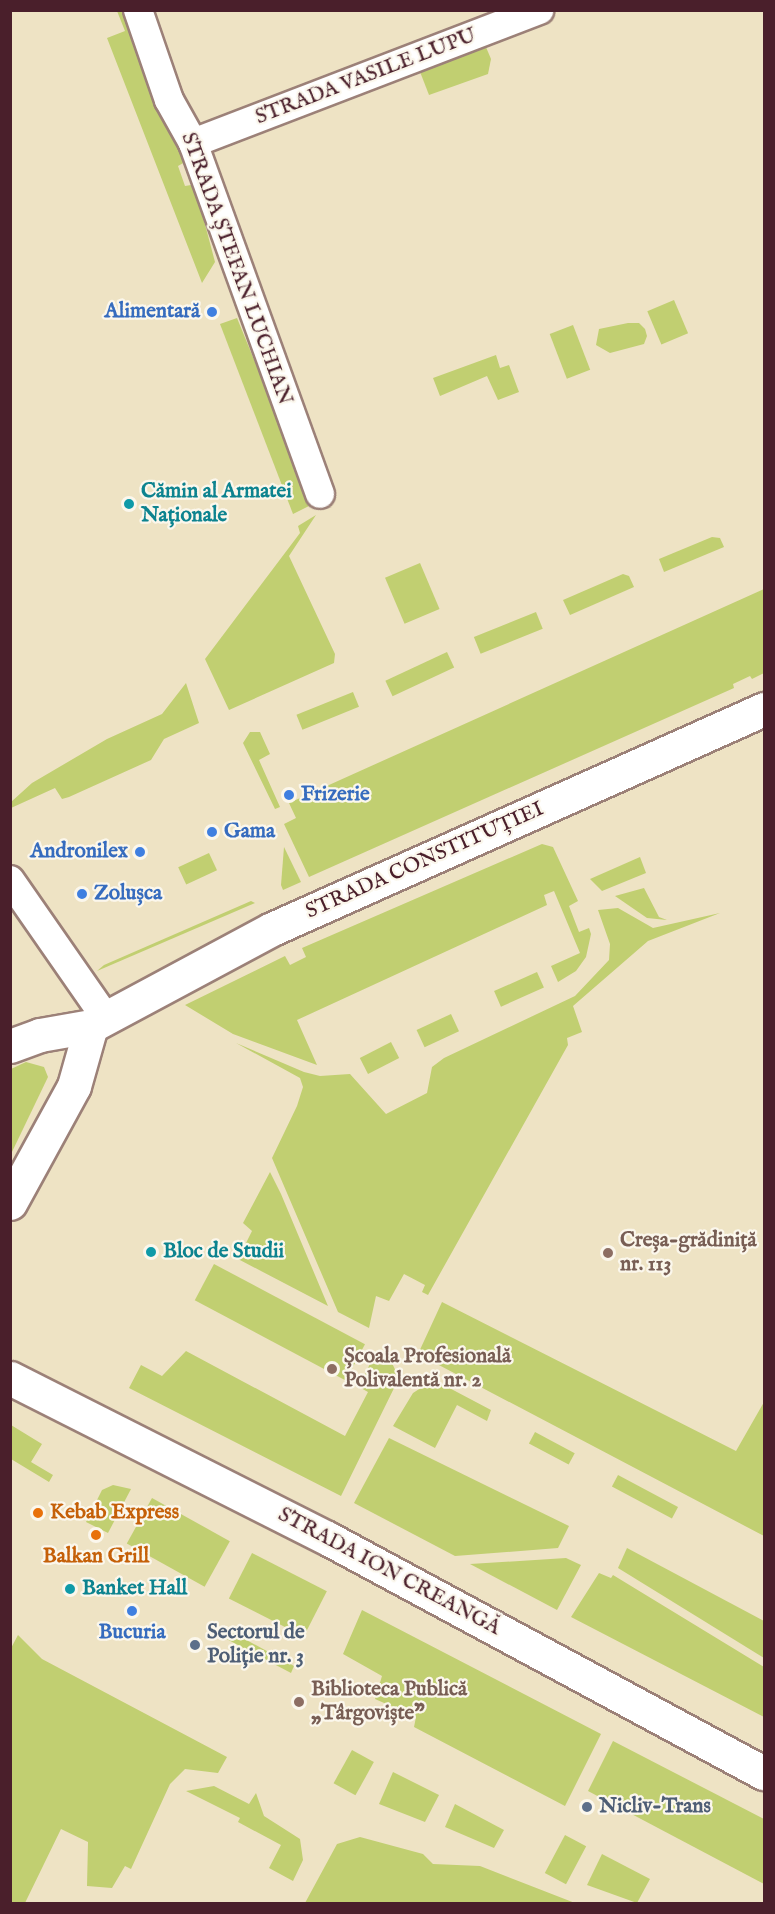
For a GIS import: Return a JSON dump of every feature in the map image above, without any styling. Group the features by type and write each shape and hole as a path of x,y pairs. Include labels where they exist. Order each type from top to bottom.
{"main road":[{"name":"STRADA CONSTITUȚIEI","path":"10,1046 40,1035 98,1022 272,929 765,709"},
{"path":"10,1203 71,1094 98,1022"},
{"name":"STRADA ION CREANGĂ","path":"10,1378 327,1538 765,1773"}],"street":[{"name":"STRADA ȘTEFAN LUCHIAN","path":"138,10 169,100 193,143 320,494"},
{"name":"STRADA VASILE LUPU","path":"193,143 539,10"},
{"path":"10,880 98,1022"}],"green space":[{"path":"117,11 124,11 185,162 178,166 185,186 191,185 198,198 215,262 202,283 107,38 125,31"},
{"path":"483,40 491,59 488,74 429,95 417,64"},
{"path":"674,300 688,333 661,344 647,311"},
{"path":"237,318 313,504 293,514 220,324"},
{"path":"639,323 645,329 647,336 644,344 610,353 596,345 599,329"},
{"path":"573,325 590,370 567,379 550,334"},
{"path":"496,355 500,368 509,365 519,392 498,400 487,376 440,396 433,378"},
{"path":"316,515 289,556 335,654 334,663 229,710 205,659 300,533 298,526"},
{"path":"712,537 720,538 724,547 664,572 659,559"},
{"path":"420,563 440,609 405,624 385,578"},
{"path":"623,574 629,576 634,587 570,615 563,600"},
{"path":"764,589 764,673 752,679 750,676 733,684 734,688 309,877 284,824 296,818 289,803"},
{"path":"536,612 543,629 481,654 474,637"},
{"path":"447,652 454,667 393,696 385,681"},
{"path":"186,683 199,723 164,739 151,760 69,797 62,799 55,788 11,808 11,802 32,783 107,739 162,714"},
{"path":"353,692 359,707 302,730 296,715"},
{"path":"250,732 260,732 270,754 259,760 280,807 275,809 243,743"},
{"path":"542,844 553,847 578,901 569,906 579,932 589,928 591,934 586,957 576,971 558,982 551,966 580,953 554,891 544,895 547,905 297,1020 317,1065 233,1034 185,1005 285,956 290,965 306,957 302,948"},
{"path":"284,847 301,882 283,890 281,885"},
{"path":"209,853 217,870 186,885 178,867"},
{"path":"640,857 646,873 602,891 590,879"},
{"path":"644,888 659,917 667,920 647,918 615,896"},
{"path":"251,901 255,903 97,971 104,965"},
{"path":"618,908 653,928 720,913 648,941 573,1006 582,1032 567,1038 568,1045 428,1295 422,1292 425,1285 404,1274 389,1301 376,1296 369,1328 338,1312 272,1158 297,1106 303,1087 300,1078 236,1043 304,1072 320,1076 350,1074 386,1114 427,1093 432,1067 444,1058 575,996 609,960 610,944 598,910"},
{"path":"537,972 544,988 501,1007 494,991"},
{"path":"451,1014 459,1031 425,1047 417,1030"},
{"path":"391,1042 399,1058 368,1074 360,1058"},
{"path":"26,1062 44,1067 48,1077 11,1154 11,1069"},
{"path":"270,1172 328,1306 238,1259 252,1231 243,1223"},
{"path":"214,1264 365,1344 346,1380 195,1300"},
{"path":"442,1302 736,1451 764,1402 764,1536 418,1354"},
{"path":"186,1351 345,1436 368,1392 359,1387 376,1351 392,1363 399,1378 341,1496 129,1388 141,1365 162,1376"},
{"path":"430,1382 438,1382 491,1410 487,1421 457,1405 435,1448 393,1426 413,1393"},
{"path":"11,1425 42,1444 31,1462 53,1475 49,1482 11,1459"},
{"path":"535,1432 575,1453 569,1465 529,1443"},
{"path":"389,1438 569,1526 558,1548 455,1556 354,1503"},
{"path":"618,1475 678,1507 672,1518 612,1486"},
{"path":"113,1485 131,1489 108,1533 86,1522 102,1490"},
{"path":"152,1498 230,1541 205,1587 127,1543"},
{"path":"627,1548 764,1621 764,1658 618,1568"},
{"path":"252,1553 327,1591 304,1637 229,1598"},
{"path":"566,1558 581,1565 557,1610 470,1564"},
{"path":"599,1573 611,1578 613,1575 764,1667 764,1717 571,1617"},
{"path":"362,1610 601,1734 565,1806 414,1727 416,1717 375,1699 382,1676 343,1654"},
{"path":"221,1626 294,1666 291,1673 217,1634"},
{"path":"18,1635 42,1659 227,1757 218,1773 185,1769 170,1784 131,1869 125,1866 112,1888 87,1886 88,1842 61,1829 25,1903 11,1903 10,1650"},
{"path":"613,1741 764,1819 764,1884 588,1791"},
{"path":"352,1750 374,1762 355,1795 334,1783"},
{"path":"393,1772 439,1795 425,1822 379,1804"},
{"path":"214,1786 249,1804 256,1793 264,1816 300,1839 303,1860 293,1881 269,1868 281,1845 238,1822 240,1818 186,1791"},
{"path":"455,1804 504,1830 494,1848 445,1827"},
{"path":"565,1835 586,1846 566,1884 545,1873"},
{"path":"360,1837 423,1854 433,1864 480,1866 575,1903 305,1903 337,1844"},
{"path":"602,1854 650,1879 637,1903 587,1885"}],"place":[{"name":"Alimentară","path":"212,312"},
{"name":"Cămin al Armatei Naționale","path":"129,504"},
{"name":"Frizerie","path":"289,795"},
{"name":"Gama","path":"212,832"},
{"name":"Andronilex","path":"140,852"},
{"name":"Zolușca","path":"82,894"},
{"name":"Bloc de Studii","path":"151,1252"},
{"name":"Creșa-grădiniță nr. 113","path":"608,1253"},
{"name":"Școala Profesională Polivalentă nr. 2","path":"332,1369"},
{"name":"Kebab Express","path":"38,1513"},
{"name":"Balkan Grill","path":"96,1535"},
{"name":"Banket Hall","path":"70,1589"},
{"name":"Bucuria","path":"132,1611"},
{"name":"Sectorul de Poliție nr. 3","path":"195,1645"},
{"name":"Biblioteca Publică „Târgoviște”","path":"299,1702"},
{"name":"Nicliv-Trans","path":"587,1807"}]}
